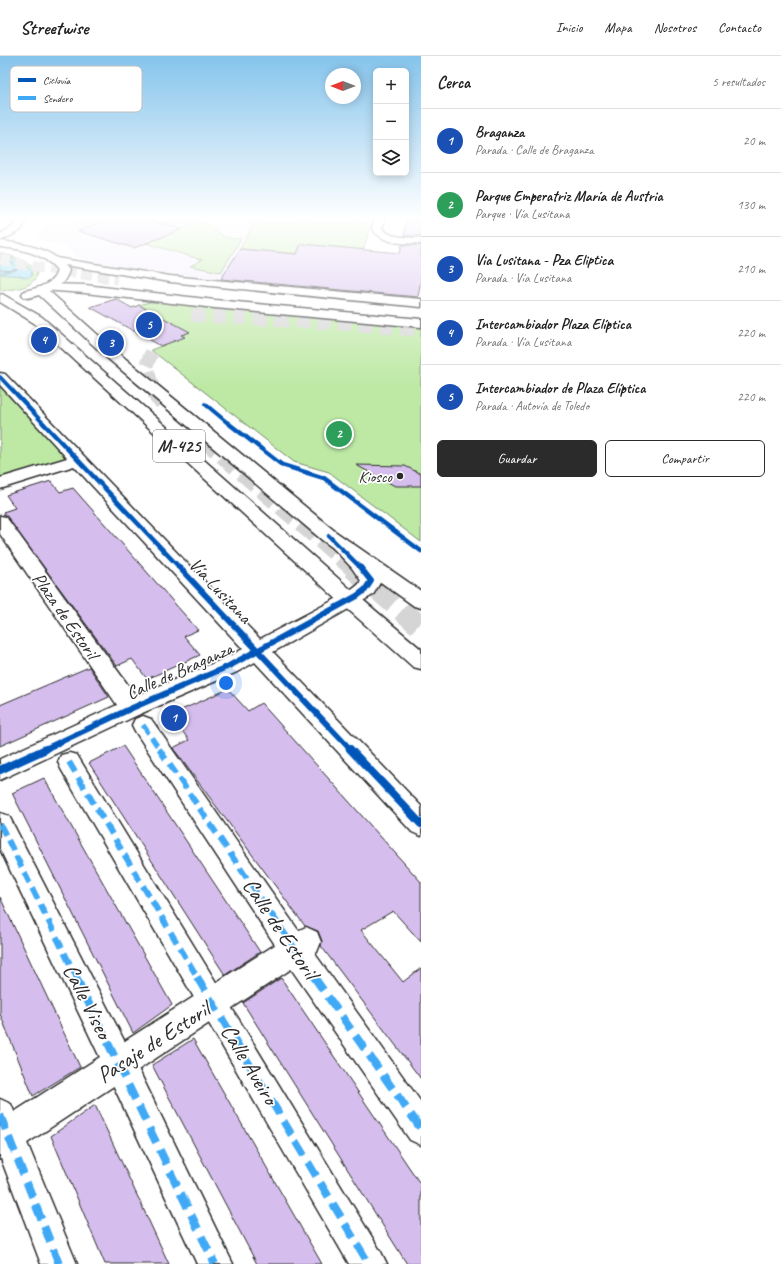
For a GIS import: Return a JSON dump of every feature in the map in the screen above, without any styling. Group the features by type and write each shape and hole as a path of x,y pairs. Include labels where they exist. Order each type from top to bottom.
{"main road":[{"path":"44,289 58,281 63,276 63,273"},
{"path":"134,273 170,279 421,303"},
{"path":"421,309 113,282 198,295 421,316"},
{"path":"44,289 44,293 111,354 329,536 421,601"},
{"path":"1,298 44,289 85,289 215,304 421,323"},
{"name":"M-425","path":"1,298 27,312 44,325 350,600 421,661"},
{"name":"Vía Lusitana","path":"0,377 421,824"},
{"path":"0,484 77,460"},
{"name":"Plaza de Estoril","path":"0,521 138,717"},
{"name":"Calle de Braganza","path":"0,770 138,717 366,591 370,586 371,581 358,564 329,536"},
{"name":"Pasaje de Estoril","path":"3,1130 119,1063 301,946"}],"street":[{"name":"Calle de Estoril","path":"138,717 301,946 421,1129"},
{"name":"Calle Aveiro","path":"69,762 214,1002 369,1264"},
{"name":"Calle Viseo","path":"0,824 119,1063 215,1264"},
{"path":"3,1130 59,1264"}],"shaded area":[{"path":"166,273 224,273 221,279"}],"green space":[{"path":"0,273 37,273 32,282 28,285 16,289 0,291"},
{"path":"157,300 421,326 421,542 329,472 294,462 151,350 184,337 181,335 190,332 139,305"},
{"path":"0,377 77,460 0,484"}],"water":[{"path":"32,273 32,276 26,278 1,274"}],"building":[{"path":"225,273 421,273 418,297 221,279"},
{"path":"116,299 132,308 139,305 190,332 181,335 185,337 161,346 90,307"},
{"name":"Kiosco","path":"356,465 405,466 421,474 421,486 395,486"},
{"path":"51,481 60,492 73,488 198,630 184,636 200,655 147,679 132,659 117,666 3,512 15,508 6,495"},
{"path":"89,667 109,697 0,746 0,705"},
{"path":"228,689 248,711 261,703 421,882 421,942 393,911 361,930 403,982 421,968 421,1079 321,946 322,941 318,931 305,926 173,748 189,740 170,715"},
{"path":"123,746 260,952 225,975 89,763"},
{"path":"44,778 172,1005 133,1033 12,793"},
{"path":"0,897 80,1067 33,1096 0,1014"},
{"path":"281,978 421,1185 421,1264 407,1264 243,1003"},
{"path":"193,1039 322,1264 257,1264 152,1065"},
{"path":"95,1105 169,1264 105,1264 51,1136"}],"tunnel":[{"path":"80,273 117,279"},
{"path":"191,315 352,324 421,330"},
{"path":"152,352 146,366 156,398 163,404"},
{"path":"203,438 353,568"},
{"path":"352,567 421,627"}],"marked path":[{"path":"143,725 295,950 421,1129"},
{"path":"69,762 369,1264"},
{"path":"0,824 119,1063 215,1264"},
{"path":"0,1115 59,1264"}],"cycle path":[{"path":"0,377 421,824"},
{"path":"205,404 276,461 282,465 324,478 421,551"},
{"path":"0,770 132,708 229,666 363,592 371,581 367,574 329,536"}],"place":[{"name":"Intercambiador de Plaza Elíptica","path":"149,325"},
{"name":"Intercambiador Plaza Elíptica","path":"44,340"},
{"name":"Via Lusitana - Pza Eliptica","path":"111,343"},
{"name":"Parque Emperatriz María de Austria","path":"339,434"},
{"name":"Kiosco","path":"400,476"},
{"name":"Braganza","path":"174,718"}]}
